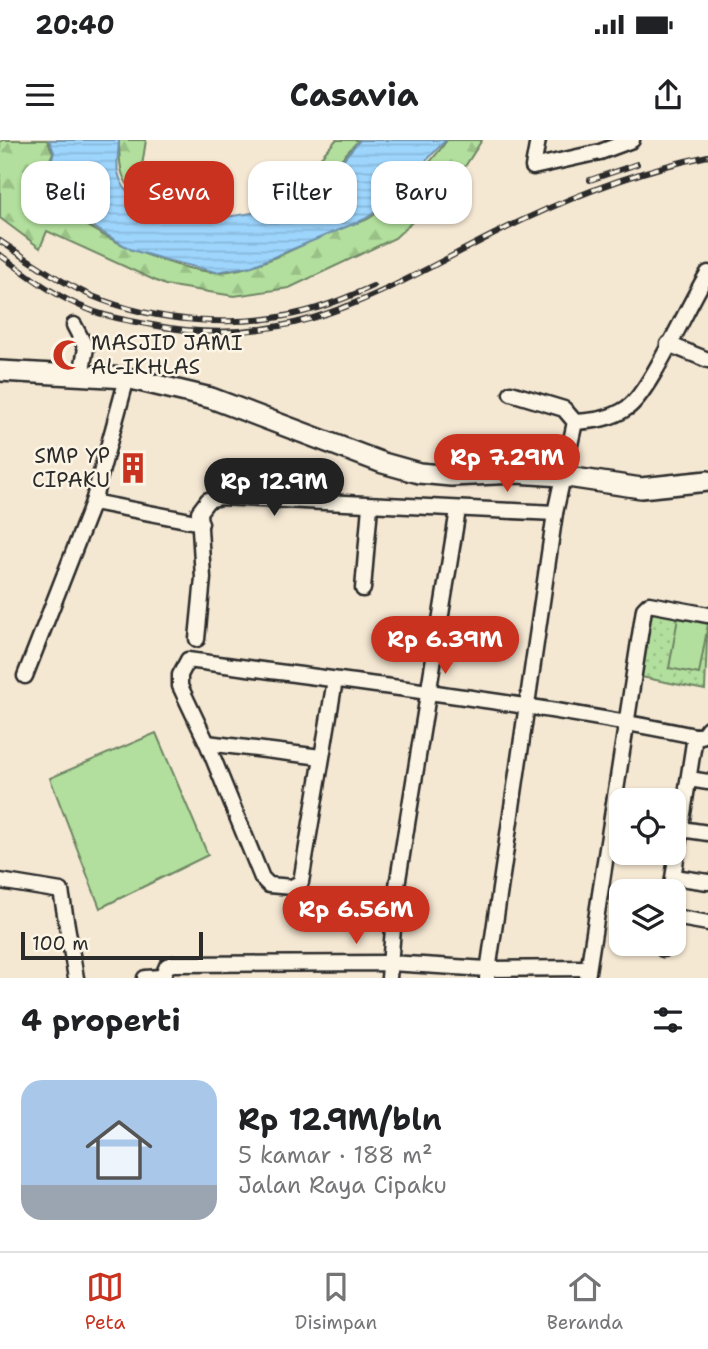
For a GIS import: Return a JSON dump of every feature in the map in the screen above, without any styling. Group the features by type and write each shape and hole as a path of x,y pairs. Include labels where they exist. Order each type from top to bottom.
{"street":[{"path":"538,140 533,167 601,146 632,140"},
{"path":"575,422 598,420 629,407 655,371 708,273"},
{"path":"75,325 86,348 81,375"},
{"path":"668,344 708,360"},
{"path":"0,371 127,378 211,397 383,463 419,473 451,476 517,473 561,476 641,488 708,481"},
{"path":"25,677 93,502 127,378"},
{"path":"511,393 564,409 575,422"},
{"path":"487,973 555,513 575,422"},
{"path":"197,639 203,578 199,512 202,504 215,498 555,513"},
{"path":"93,502 201,523"},
{"path":"363,589 370,506"},
{"path":"390,971 396,892 458,510"},
{"path":"145,978 162,978 167,966 173,964 390,971 587,973 645,607 649,604 708,615"},
{"path":"335,680 301,882 292,887 272,886 262,878 207,743 180,686 180,675 188,660 528,706 695,736 702,736 708,728"},
{"path":"686,798 695,736"},
{"path":"207,743 321,757"},
{"path":"689,779 708,782"},
{"path":"686,830 708,833"},
{"path":"0,881 61,891 76,978"},
{"path":"686,883 708,882"},
{"path":"686,919 708,923"}],"green space":[{"path":"47,140 53,152 50,161 21,161 21,224 85,224 147,255 200,270 219,272 252,266 371,217 371,224 410,224 395,238 289,288 234,296 165,285 47,231 40,248 0,218 0,142"},
{"path":"119,140 146,140 143,161 124,161 124,179"},
{"path":"336,140 359,140 339,161 319,159"},
{"path":"447,140 482,140 468,161 430,161"},
{"path":"649,605 708,615 705,690 636,676"},
{"path":"678,618 708,624 699,674 669,668"},
{"path":"156,733 208,855 100,908 50,778"}],"water":[{"path":"49,140 119,140 117,161 118,172 124,185 124,224 234,224 234,215 248,213 248,224 353,224 252,266 216,272 170,261 132,250 89,224 110,224 110,161 51,161 54,152"},
{"path":"360,140 446,140 426,161 371,161 371,215 357,222 357,161 342,161"}],"railway":[{"path":"0,255 54,293 105,315 206,332 256,330 302,321 346,307 568,200 614,182 708,156"},
{"path":"590,180 637,164"},
{"path":"0,241 56,277 92,296 116,305 169,317 224,321 278,317 321,307 373,286"}],"place":[{"name":"MASJID JAMI AL-IKHLAS","path":"68,355"},
{"name":"SMP YP CIPAKU","path":"133,468"}]}
